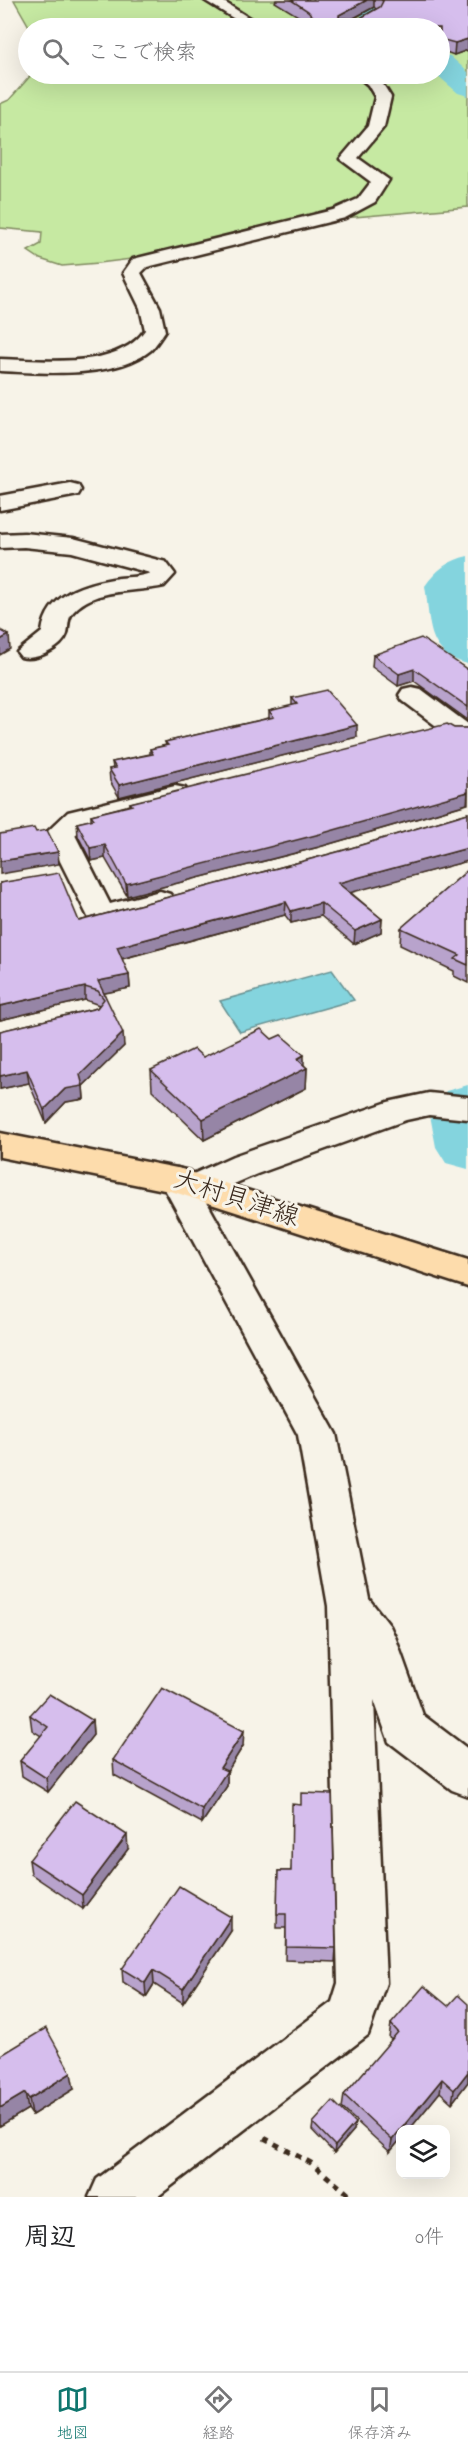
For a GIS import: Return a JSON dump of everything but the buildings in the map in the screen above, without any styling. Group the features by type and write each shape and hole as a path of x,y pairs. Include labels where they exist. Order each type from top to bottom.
{"main road":[{"name":"大村貝津線","path":"1,1144 186,1184 468,1274"}],"street":[{"path":"211,0 241,18"},
{"path":"0,365 96,363 122,356 144,345 155,331 150,308 132,273 140,263 339,214 364,205 376,192 380,180 348,159 376,127 383,97 375,84"},
{"path":"0,503 70,490"},
{"path":"0,540 73,545 158,567 163,574 156,581 95,588 76,598 58,616 54,635 30,652"},
{"path":"412,695 459,730"},
{"path":"415,733 459,730"},
{"path":"181,894 101,915 68,874 60,833 78,818 206,786"},
{"path":"115,2197 351,2018 362,1983 349,1606 317,1434 186,1184 400,1110 447,1106 468,1082"},
{"path":"349,1606 375,1639 405,1728 468,1775"},
{"path":"91,2197 186,2142"}],"path":[{"path":"251,2141 262,2137 285,2146 342,2185 352,2197"}],"green space":[{"path":"14,0 468,0 468,207 343,218 156,256 99,263 62,266 40,259 28,251 41,244 42,232 0,228 0,104 9,100 23,84 450,84 450,18 24,18"}],"water":[{"path":"332,970 354,1000 240,1032 220,1001"}],"waterway":[{"path":"354,0 383,18"},
{"path":"450,71 468,87"},
{"path":"468,569 447,586 457,642 468,650"},
{"path":"468,1106 461,1115 468,1147"}]}
